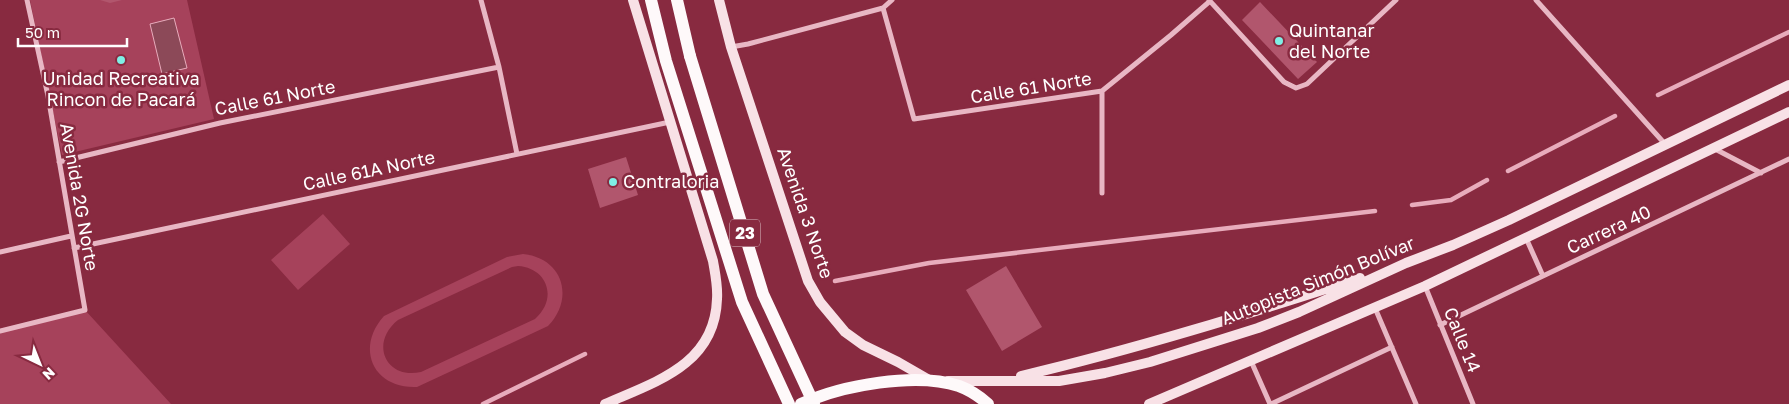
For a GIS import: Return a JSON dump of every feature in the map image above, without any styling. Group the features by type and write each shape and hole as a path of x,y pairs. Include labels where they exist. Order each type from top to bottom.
{"main road":[{"path":"605,404 673,373 689,361 701,347 710,332 716,313 717,299 714,261 633,0"},
{"name":"23","path":"651,0 666,61 742,302 789,404"},
{"name":"23","path":"677,0 690,56 763,294 814,404"},
{"name":"Avenida 3 Norte","path":"719,0 731,47 808,281 820,302 845,332 863,345 933,382"},
{"name":"Autopista Simón Bolívar","path":"802,404 824,395 860,386 896,381 1059,380 1105,372 1167,357 1266,325 1406,263 1453,245 1509,220 1789,85"},
{"path":"1149,404 1425,286 1789,112"},
{"path":"1004,381 1125,350 1251,313 1406,263"},
{"path":"933,382 946,383 968,390 988,404"}],"street":[{"name":"Avenida 2G Norte","path":"0,331 86,310 71,236 48,96 27,0"},
{"path":"481,0 499,66 517,154"},
{"path":"731,47 883,8 892,0"},
{"name":"Calle 61 Norte","path":"883,8 914,119 1102,91 1172,35 1209,0"},
{"path":"1209,0 1284,82 1296,88 1307,84 1396,0"},
{"path":"1536,0 1665,144"},
{"name":"Calle 61 Norte","path":"59,162 220,123 499,66"},
{"path":"1102,91 1102,193"},
{"name":"Calle 61A Norte","path":"74,248 670,122"},
{"path":"1713,148 1761,173"},
{"name":"Carrera 40","path":"1440,325 1789,159"},
{"path":"0,252 71,236"},
{"path":"1526,238 1543,276"},
{"name":"Calle 14","path":"1425,286 1473,404"},
{"path":"1375,308 1416,404"},
{"path":"1252,361 1270,404 1392,347"}],"shaded area":[{"name":"Unidad Recreativa Rincon de Pacará","path":"30,0 187,0 214,119 62,155"},
{"path":"174,18 187,68 162,74 150,24"},
{"path":"323,214 350,244 298,290 271,260"},
{"path":"523,254 537,257 548,263 556,271 561,281 563,292 561,304 548,326 417,387 402,386 389,381 380,374 373,364 370,353 375,328 384,316 507,257","holes":["512,267 528,268 537,272 543,278 548,294 542,311 535,319 421,372 409,373 399,370 391,365 386,358 383,349 384,339 389,329 398,320"]},
{"path":"85,310 171,404 0,404 0,331"}],"building":[{"path":"100,0 122,0 110,3"},
{"name":"Quintanar del Norte","path":"1260,2 1317,62 1298,79 1242,20"},
{"name":"Contraloria","path":"626,157 638,195 600,208 588,169"},
{"path":"1006,266 1042,327 1002,351 966,290"}],"waterway":[{"path":"1658,95 1789,32"},
{"path":"1508,171 1615,116"},
{"path":"1412,205 1451,200 1487,180"},
{"path":"835,281 929,263 1375,211"},
{"path":"483,404 585,354"}],"place":[{"name":"Quintanar del Norte","path":"1279,41"},
{"name":"Unidad Recreativa Rincon de Pacará","path":"121,60"},
{"name":"Contraloria","path":"613,182"}]}
